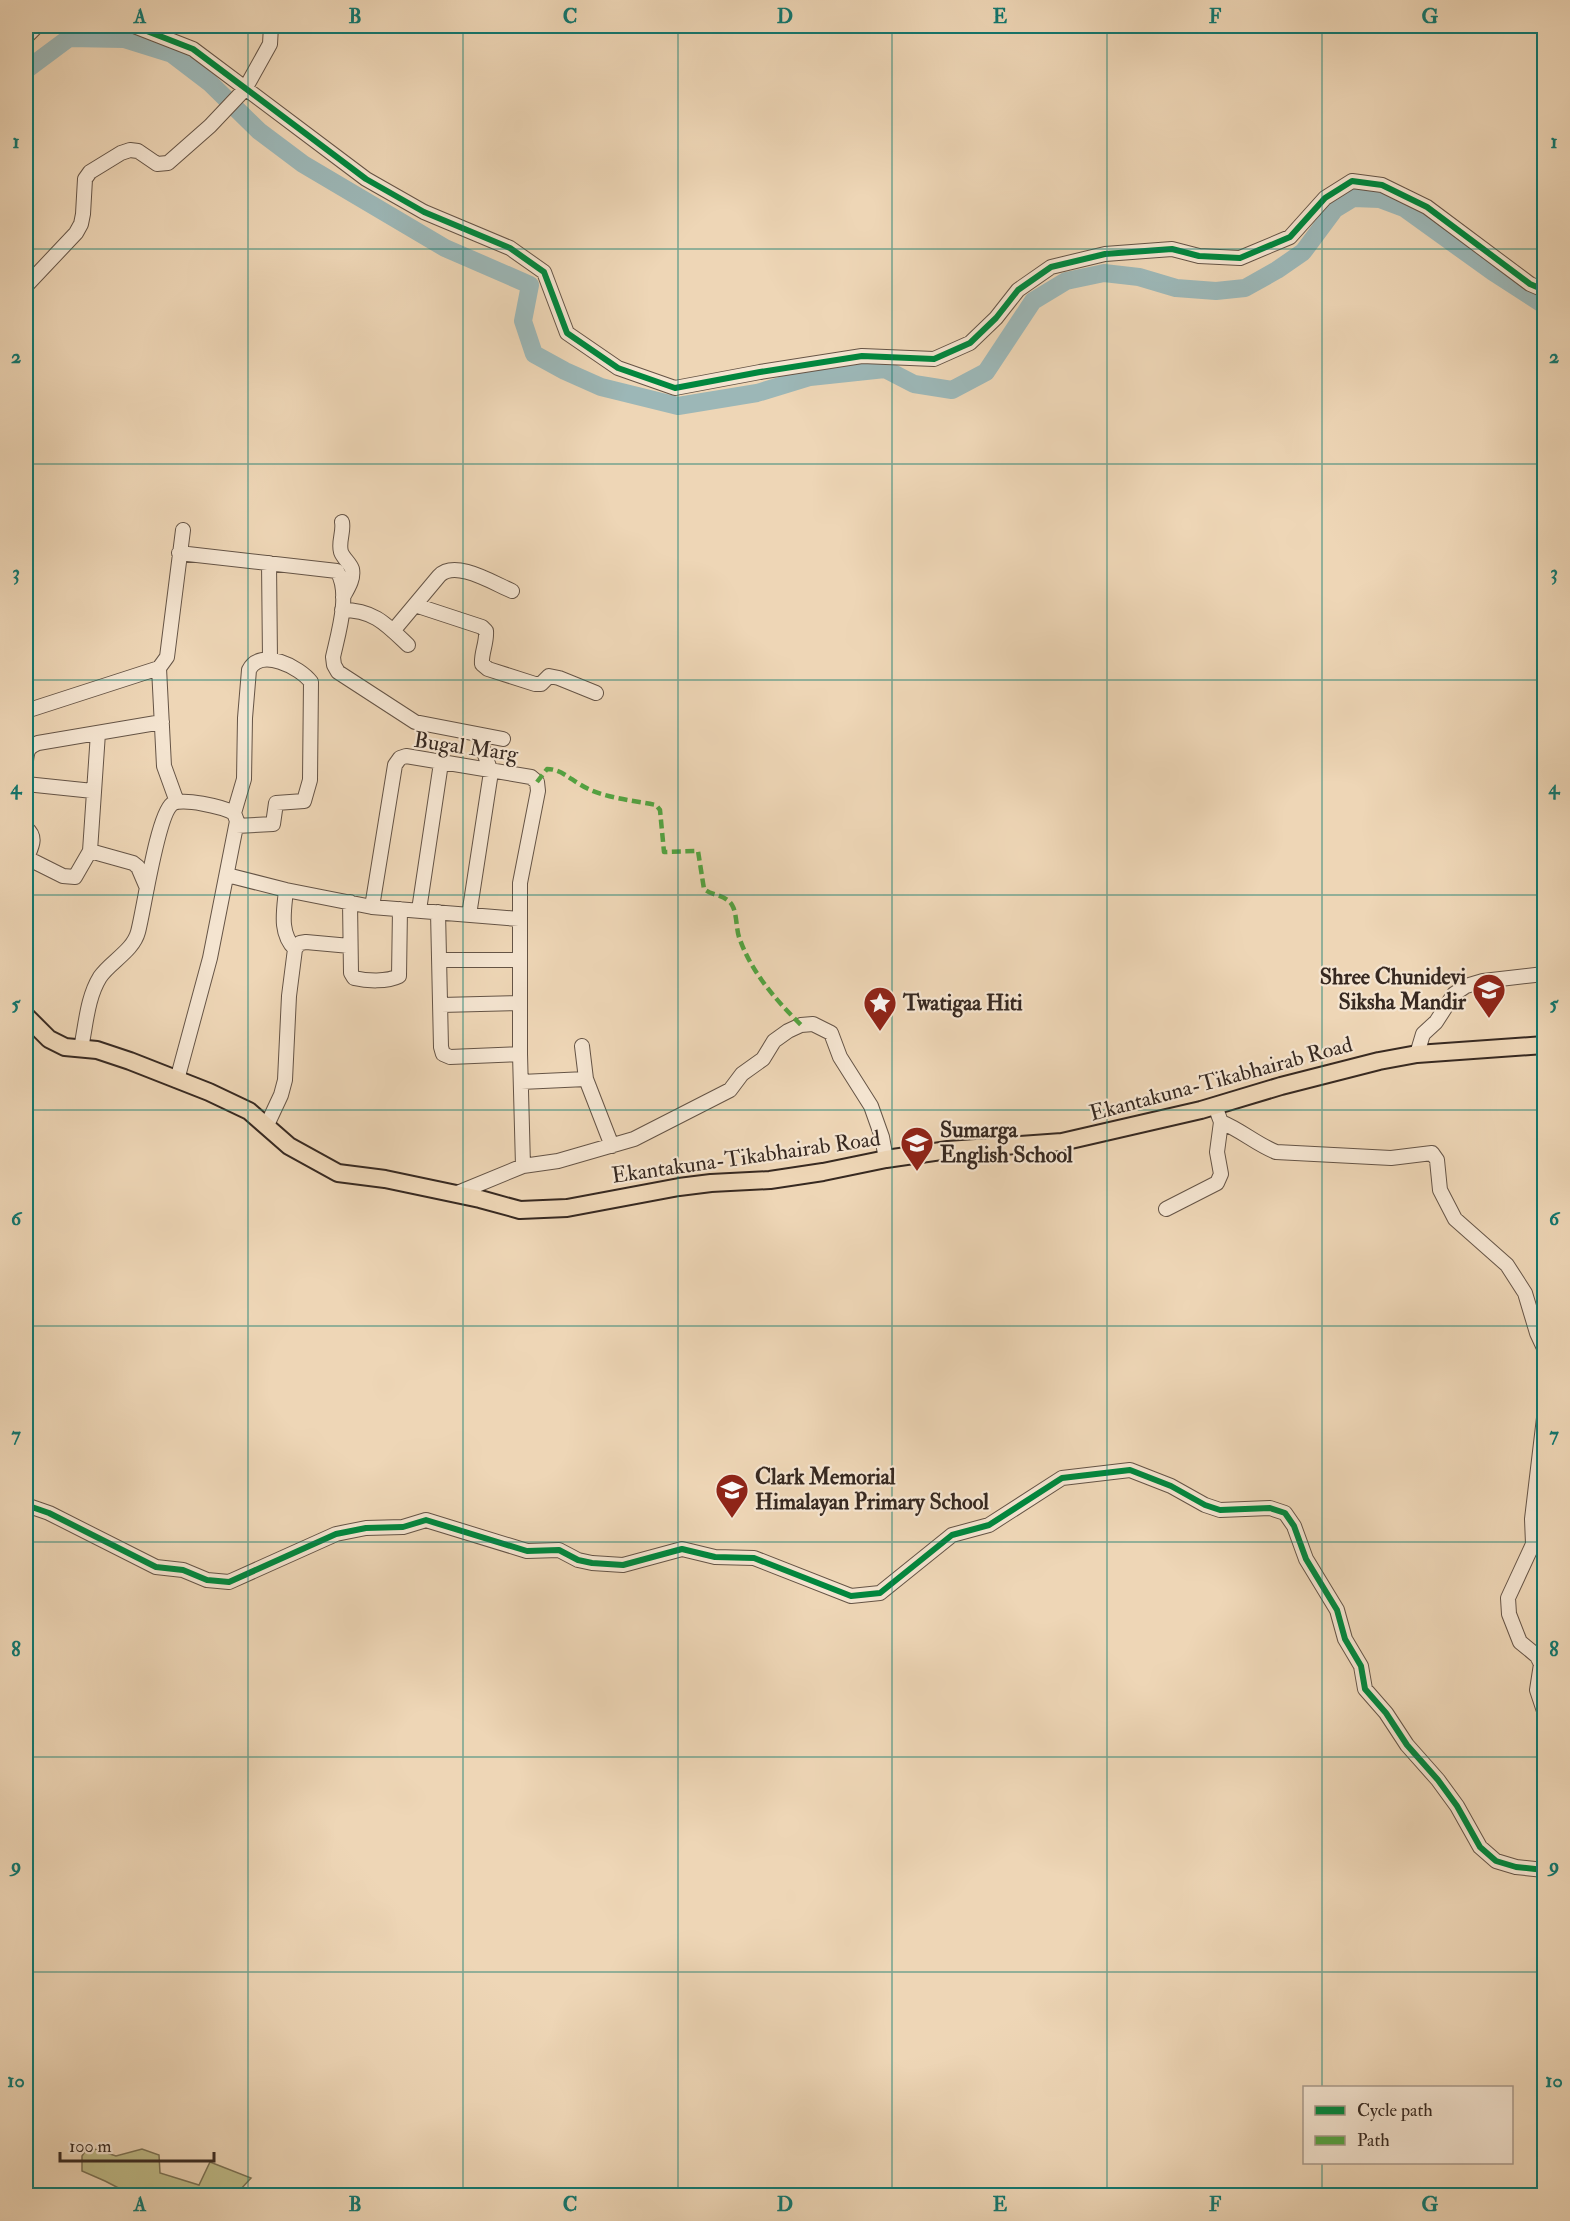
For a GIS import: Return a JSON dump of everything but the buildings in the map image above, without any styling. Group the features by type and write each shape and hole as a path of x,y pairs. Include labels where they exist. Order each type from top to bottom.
{"main road":[{"name":"Ekantakuna-Tikabhairab Road","path":"26,1016 49,1039 65,1047 97,1050 130,1061 209,1092 249,1111 289,1146 338,1173 386,1179 520,1210 567,1208 711,1183 770,1180 948,1150 1062,1142 1212,1113 1305,1080 1379,1061 1418,1054 1545,1046"}],"street":[{"path":"26,37 37,26"},
{"path":"134,26 193,49 243,91 366,178 424,212 510,248 544,272 567,333 618,368 675,388 862,356 934,359 970,342 996,318 1018,290 1051,267 1105,254 1172,249 1199,256 1240,258 1290,237 1325,198 1352,181 1382,185 1427,207 1530,284 1545,290"},
{"path":"26,286 76,233 83,214 85,179 90,172 130,150 138,152 157,164 168,163 210,126 243,91 270,44 271,26"},
{"path":"342,522 344,531 340,543 341,552 352,570 333,657 338,672 415,722 503,739"},
{"path":"26,711 159,668 167,657 183,530"},
{"path":"179,553 337,571 341,576 343,603"},
{"path":"269,562 270,659"},
{"path":"393,631 442,572 453,569 512,591"},
{"path":"343,603 371,614 408,645"},
{"path":"415,605 482,627 486,631 487,642 481,658 482,664 488,669 536,684 541,684 549,676 559,678 596,693"},
{"path":"81,1048 91,998 99,978 137,935 165,814 171,805 177,802 212,805 235,820 273,824 276,803 304,801 310,780 311,682 308,677 282,662 270,659 257,660 251,664 249,670 244,779 235,820 227,875 210,958 177,1080"},
{"path":"159,668 164,766 177,802"},
{"path":"26,761 27,750 31,746 162,722"},
{"path":"26,828 34,838 26,859 63,876 75,877 90,851 98,733"},
{"path":"469,915 492,772 478,735"},
{"name":"Bugal Marg","path":"372,907 395,765 400,758 406,756 531,777 537,782 538,792 520,883 520,1054 523,1166"},
{"path":"419,910 441,763"},
{"path":"26,784 93,790"},
{"path":"90,851 133,862 138,867 147,888"},
{"path":"227,875 286,890 372,907 519,919"},
{"path":"286,890 285,933 288,942 295,949"},
{"path":"350,902 351,973 354,978 362,980 392,979 399,976 400,909"},
{"path":"438,912 443,1054 450,1057 520,1054"},
{"path":"267,1125 281,1095 285,1080 289,996 295,949 300,943 306,942 350,946"},
{"path":"439,960 520,960"},
{"path":"1418,1054 1423,1034 1436,1022 1454,994 1466,986 1483,981 1545,974"},
{"path":"441,1005 520,1003"},
{"path":"455,1194 523,1166 558,1161 612,1146 656,1130 688,1110 730,1090 742,1074 763,1059 774,1041 794,1028 813,1024 831,1033 840,1057 871,1106 882,1137 886,1159"},
{"path":"582,1046 586,1079 612,1146"},
{"path":"521,1082 586,1079"},
{"path":"1166,1209 1217,1183 1221,1174 1212,1113"},
{"path":"1212,1113 1259,1146 1276,1152 1391,1158 1432,1153 1437,1160 1440,1190 1455,1219 1507,1265 1525,1293 1537,1333 1545,1348"},
{"path":"1545,1418 1532,1519 1533,1544 1508,1598 1509,1614 1521,1642 1537,1656 1541,1664 1537,1690 1545,1711"},
{"path":"26,1505 49,1513 156,1567 183,1570 218,1582 229,1582 336,1534 366,1528 403,1527 426,1520 527,1551 559,1550 578,1560 592,1563 623,1565 682,1549 715,1557 754,1558 851,1596 880,1593 952,1535 989,1525 1062,1478 1130,1470 1171,1486 1205,1505 1220,1510 1270,1508 1285,1513 1294,1526 1306,1559 1337,1610 1346,1639 1361,1666 1365,1689 1444,1789 1480,1847 1496,1861 1516,1867 1545,1870"}],"shaded area":[{"path":"88,2147 116,2156 142,2149 159,2155 160,2173 199,2185 210,2162 251,2178 240,2190 204,2189 202,2195 132,2195 82,2171 82,2156"}],"waterway":[{"path":"26,70 69,38 124,39 172,54 210,83 259,131 303,164 445,248 530,285 523,321 534,354 601,387 678,406 757,393 810,377 885,369 914,384 952,390 986,372 1033,301 1066,281 1104,273 1139,277 1176,288 1216,291 1245,288 1303,252 1335,209 1353,198 1380,199 1404,208 1493,272 1544,305"}],"marked path":[{"path":"537,782 547,769 552,769 598,793 656,805 660,810 664,852 698,851 704,889 726,899 732,905 739,937 750,962 773,995 801,1025"}],"cycle path":[{"path":"134,26 193,49 366,179 424,212 510,248 544,272 567,333 618,368 675,388 862,356 934,359 970,343 996,318 1018,290 1051,267 1105,254 1172,249 1199,256 1240,258 1290,237 1325,198 1352,181 1382,185 1427,207 1530,284 1544,290"},
{"path":"26,1505 49,1513 156,1567 183,1570 207,1580 229,1582 336,1534 366,1528 403,1527 426,1520 527,1551 559,1550 578,1560 592,1563 623,1565 682,1549 715,1557 754,1558 851,1596 880,1593 952,1535 989,1525 1062,1478 1130,1470 1171,1486 1205,1505 1220,1510 1270,1508 1285,1513 1294,1526 1306,1559 1337,1610 1345,1639 1361,1666 1365,1689 1457,1806 1480,1847 1496,1861 1516,1867 1544,1870"}],"place":[{"name":"Shree Chunidevi Siksha Mandir","path":"1489,1019"},
{"name":"Twatigaa Hiti","path":"880,1032"},
{"name":"Sumarga English School","path":"917,1172"},
{"name":"Clark Memorial Himalayan Primary School","path":"732,1519"}]}
